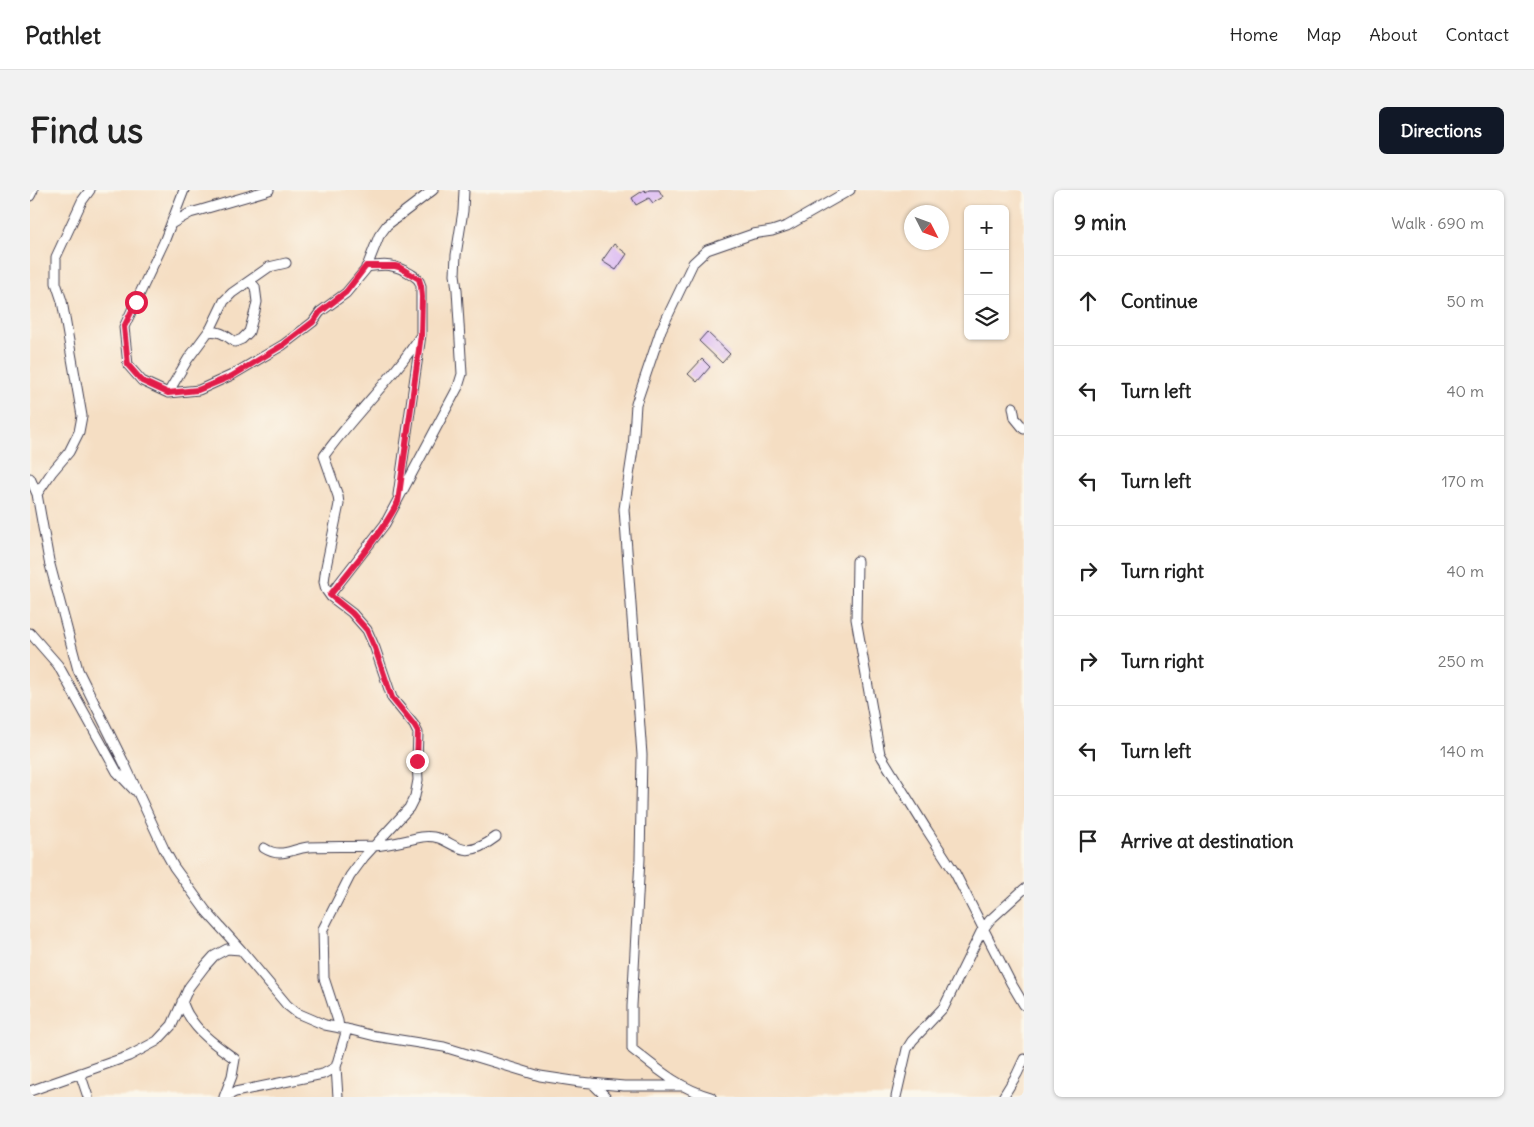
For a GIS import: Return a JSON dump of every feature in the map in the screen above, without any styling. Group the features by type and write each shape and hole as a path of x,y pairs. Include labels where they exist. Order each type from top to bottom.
{"street":[{"path":"30,196 33,190"},
{"path":"37,494 69,452 78,432 82,416 62,301 56,283 56,257 82,201 90,190"},
{"path":"184,190 124,327 128,365 142,381 168,393 198,390 232,376 283,345 313,322 320,312 346,292 366,266 379,236 387,225 433,190"},
{"path":"170,224 201,210 269,190"},
{"path":"330,595 385,524 458,387 462,374 455,274 464,190"},
{"path":"711,1097 682,1086 632,1049 632,1006 640,859 642,755 624,509 633,449 636,404 662,330 693,263 707,250 753,234 787,226 850,190"},
{"path":"168,393 188,359 208,332 224,301 232,293 269,267 286,263"},
{"path":"366,266 399,267 419,279 421,286 421,335 398,502"},
{"path":"208,332 215,331 224,334 236,342 249,332 257,302 255,287 250,281"},
{"path":"338,1097 336,1067 343,1028 324,978 323,929 350,876 374,846 409,808 415,796 418,780 418,732 392,698 367,630 352,613 326,590 324,582 326,567 339,504 324,456 338,437 381,389 412,350 421,335"},
{"path":"1013,406 1015,418 1024,429"},
{"path":"30,478 37,494 48,561 78,670 164,849 174,867 206,911 287,1005 298,1013 324,1025 375,1036 444,1047 540,1076 624,1086 682,1086"},
{"path":"857,561 856,619 880,754 955,873 1024,1005"},
{"path":"30,633 58,665 117,772 139,794"},
{"path":"264,848 272,853 285,853 306,848 374,846 425,837 446,841 460,849 470,850 487,844 496,837"},
{"path":"896,1097 907,1050 912,1041 944,1007 976,940 990,920 1024,889"},
{"path":"30,1091 130,1056 157,1041 172,1025 189,987 214,956 226,949 241,950"},
{"path":"182,1002 189,1017 199,1028 234,1059 232,1076 224,1097"},
{"path":"1003,1097 1024,1059"},
{"path":"224,1097 235,1092 323,1074 336,1067"},
{"path":"80,1073 88,1097"},
{"path":"592,1083 606,1097"}],"building":[{"path":"644,190 646,192 649,190 659,190 663,197 653,203 649,198 636,205 632,198"},
{"path":"614,244 627,254 616,270 602,261"},
{"path":"707,332 730,354 722,363 699,341"},
{"path":"702,359 710,367 697,382 688,374"}],"route":[{"path":"136,302 124,327 128,365 142,381 168,393 176,393 198,390 232,376 283,345 313,322 320,312 346,292 363,273 366,266 395,266 419,279 422,297 421,335 398,502 385,524 330,595 352,613 367,630 392,698 418,732 417,761"}]}
